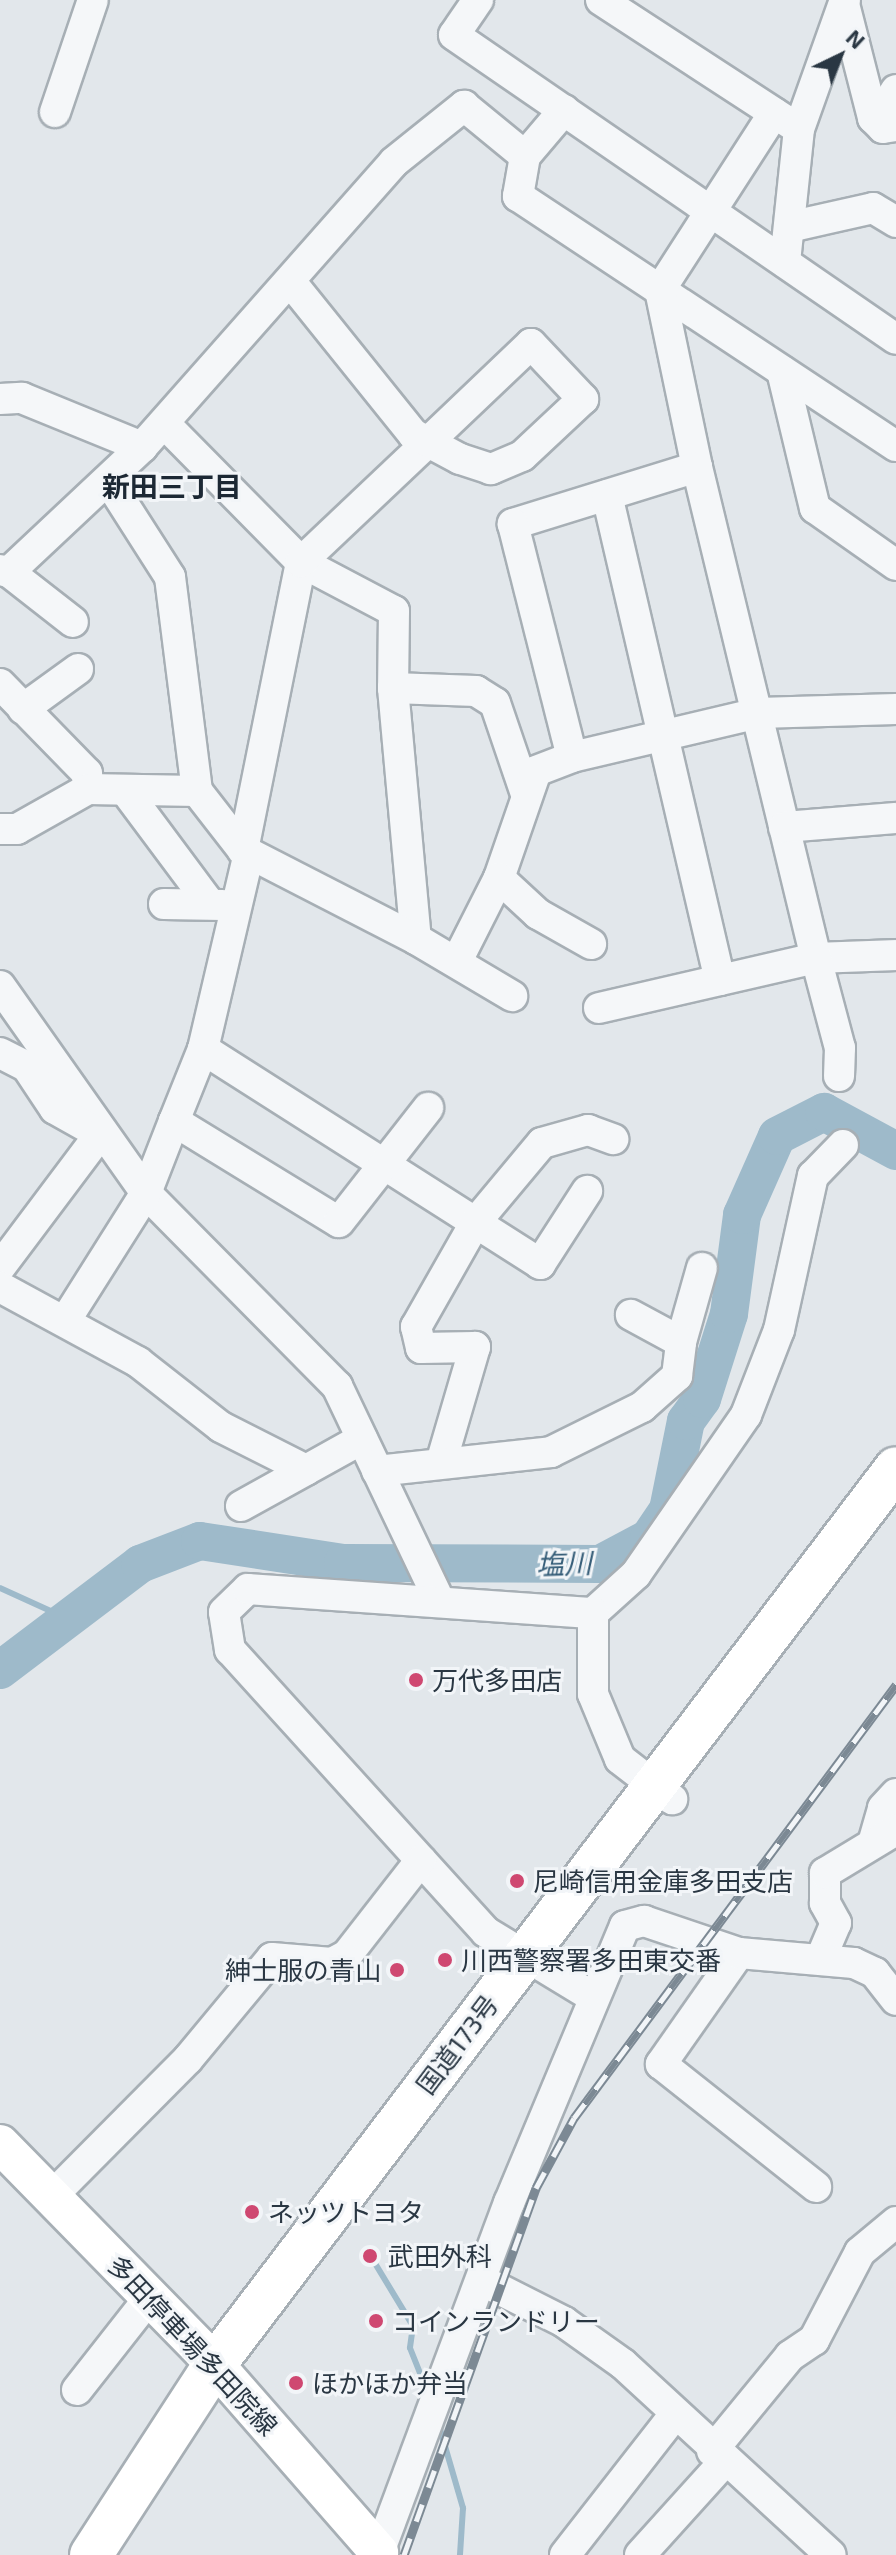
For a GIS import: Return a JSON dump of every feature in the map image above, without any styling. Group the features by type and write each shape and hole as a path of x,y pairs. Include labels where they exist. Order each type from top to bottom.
{"highway":[{"name":"国道173号","path":"91,2555 533,1960 662,1792 896,1468"},
{"name":"国道173号","path":"662,1792 896,1513"},
{"name":"国道173号","path":"123,2555 225,2375"}],"main road":[{"name":"多田停車場多田院線","path":"0,2144 225,2375 378,2554"}],"street":[{"path":"55,112 93,0"},
{"path":"478,0 454,35 713,210 896,339"},
{"path":"601,0 799,129"},
{"path":"845,2 873,118 883,128 896,126"},
{"path":"785,262 799,129 845,2"},
{"path":"896,90 889,101 896,119"},
{"path":"73,622 4,571 142,447 394,162 464,106 525,156"},
{"path":"564,110 525,156 518,196 896,446"},
{"path":"774,113 660,290 697,467 840,1048 839,1076"},
{"path":"789,227 873,208 896,222"},
{"path":"65,1321 146,1193 203,1049 236,909 301,562 428,442 531,344 583,399 522,456 491,469 428,442 413,434 290,281"},
{"path":"782,371 815,508 896,565"},
{"path":"0,399 22,398 142,447"},
{"path":"164,423 301,562 394,611 393,688 416,939"},
{"path":"572,757 513,524 697,467"},
{"path":"108,480 170,577 197,791 246,852 457,961 512,996"},
{"path":"607,495 720,980"},
{"path":"23,709 78,669"},
{"path":"0,684 87,773 88,789"},
{"path":"393,688 476,691 495,703 526,794"},
{"path":"457,961 499,878 536,771 572,757 757,714 896,709"},
{"path":"0,829 17,829 88,789 197,791"},
{"path":"125,790 207,900"},
{"path":"784,827 896,818"},
{"path":"499,878 538,914 591,944"},
{"path":"164,904 207,900 236,909"},
{"path":"599,1008 816,958 896,955"},
{"path":"0,986 100,1134 146,1193 337,1386 440,1602"},
{"path":"203,1049 540,1264 587,1191"},
{"path":"0,1053 27,1067 55,1109 100,1134"},
{"path":"174,1121 339,1222 428,1108"},
{"path":"441,1463 475,1347 421,1348 416,1327 475,1223 542,1143 588,1130 613,1139"},
{"path":"0,1267 100,1134"},
{"path":"662,1792 620,1759 593,1694 593,1613 644,1564 746,1415 779,1330 813,1176 843,1145"},
{"path":"377,1471 551,1452 642,1407 677,1376 681,1342 702,1268"},
{"path":"0,1287 138,1362 221,1427 306,1470"},
{"path":"631,1315 681,1342"},
{"path":"241,1506 362,1439"},
{"path":"593,1613 248,1589 224,1612 230,1650 486,1932 593,1997"},
{"path":"821,1958 836,1923 825,1903 825,1873 885,1835 883,1808 896,1794"},
{"path":"51,2197 188,2059 272,1958 332,1963 347,1955 421,1860"},
{"path":"378,2554 481,2280 593,1997 625,1926 644,1921 739,1953 886,1966 896,2000"},
{"path":"739,1953 661,2064 816,2187"},
{"path":"640,2555 718,2457 790,2356 814,2340 860,2252 896,2222"},
{"path":"481,2280 564,2322 623,2364 673,2417 831,2555"},
{"path":"77,2390 150,2297"},
{"path":"565,2555 673,2417"}],"waterway":[{"name":"塩川","path":"0,1670 140,1564 200,1541 343,1563 600,1564 649,1538 668,1510 686,1421 702,1399 729,1314 742,1215 777,1136 824,1112 896,1151"},
{"path":"0,1588 68,1619"},
{"path":"373,2260 413,2326 410,2348 428,2393"},
{"path":"438,2422 463,2508 460,2555"}],"railway":[{"path":"404,2555 536,2188 574,2118 896,1685"}],"place":[{"name":"万代多田店","path":"416,1680"},
{"name":"尼崎信用金庫多田支店","path":"517,1881"},
{"name":"川西警察署多田東交番","path":"445,1960"},
{"name":"紳士服の青山","path":"397,1970"},
{"name":"ネッツトヨタ","path":"252,2212"},
{"name":"武田外科","path":"370,2256"},
{"name":"コインランドリー","path":"376,2321"},
{"name":"ほかほか弁当","path":"296,2383"}],"district":[{"name":"新田三丁目","path":"172,486"}]}
